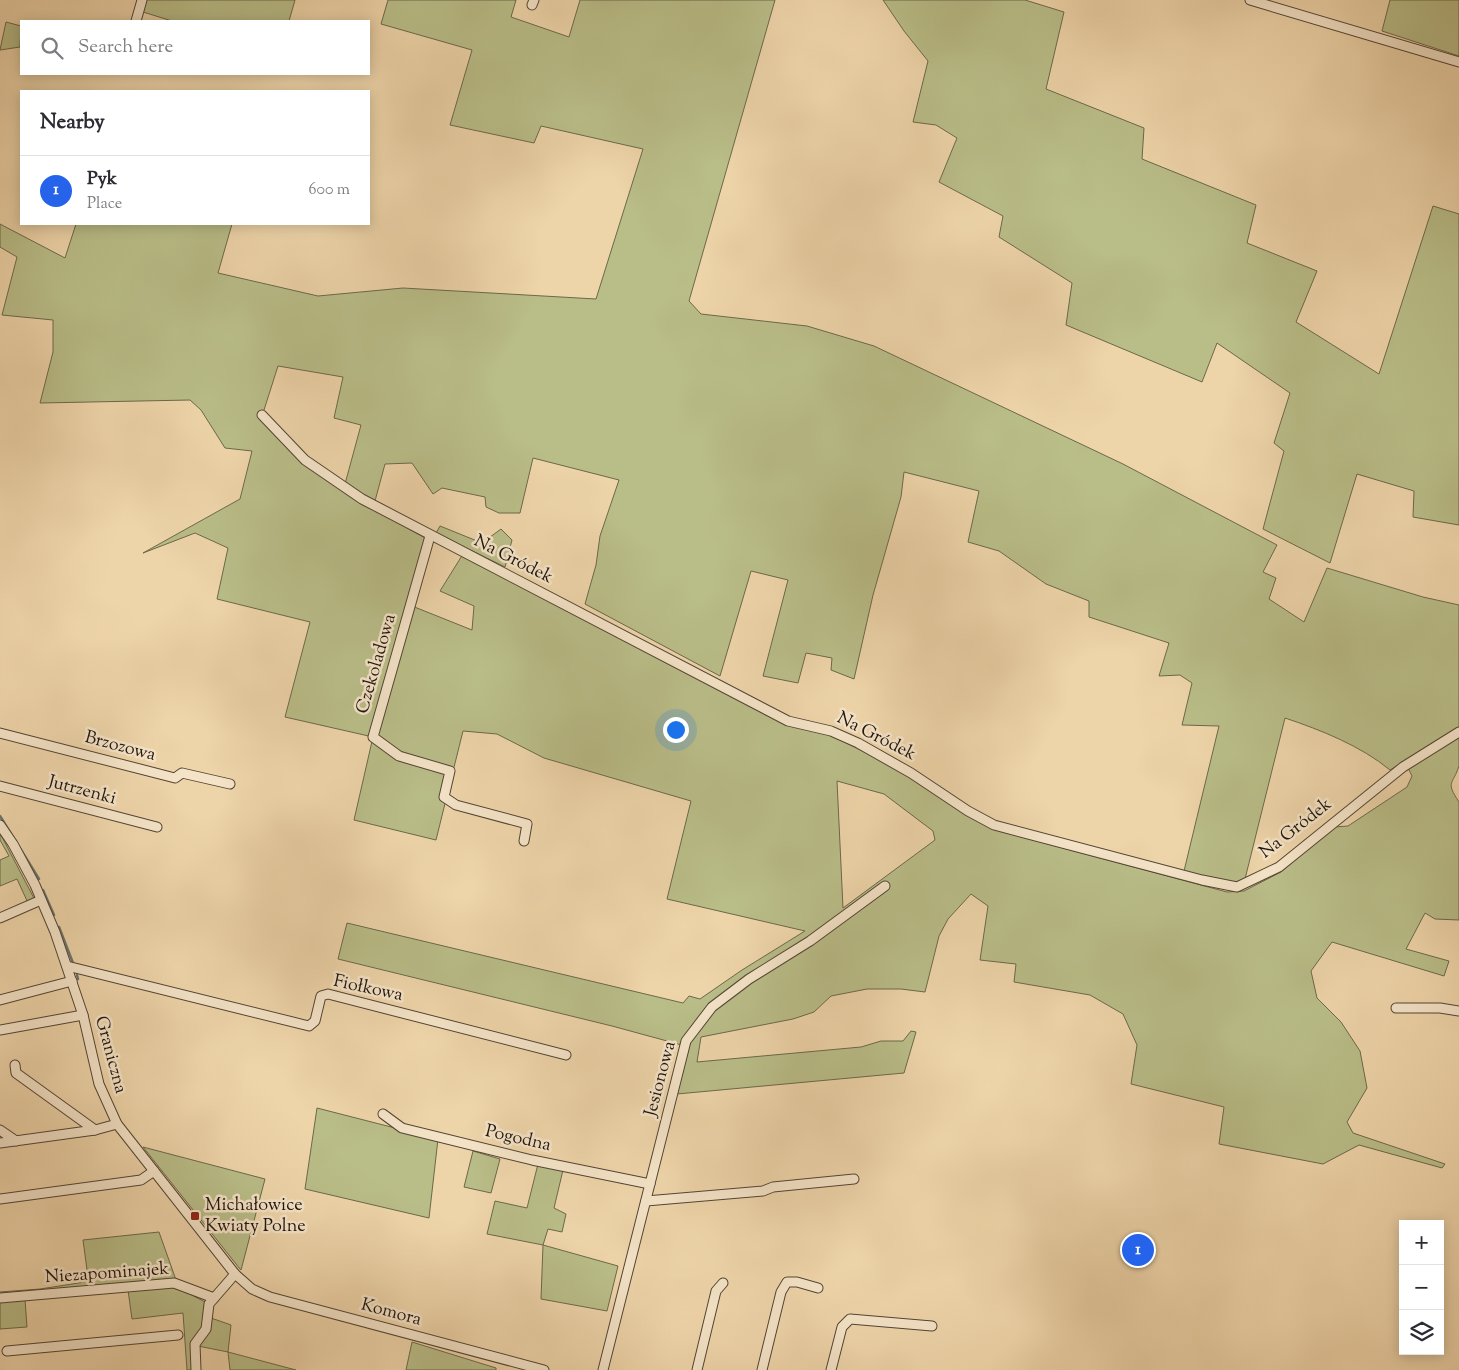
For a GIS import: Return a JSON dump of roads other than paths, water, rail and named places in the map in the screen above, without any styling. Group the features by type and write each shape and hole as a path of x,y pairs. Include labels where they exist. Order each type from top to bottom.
{"street":[{"path":"136,20 142,0"},
{"path":"1250,0 1459,62"},
{"name":"Na Gródek","path":"262,415 305,460 332,480 430,536 587,614 788,721 831,731 858,743 994,825 1202,880 1237,887 1279,867 1403,767 1459,732"},
{"name":"Czekoladowa","path":"430,536 373,737 399,756 450,771 444,797 456,805 527,824 524,841"},
{"name":"Brzozowa","path":"0,733 175,778 182,773 230,784"},
{"name":"Jutrzenki","path":"0,786 156,827"},
{"name":"Graniczna","path":"0,825 13,844 41,900 67,966 83,1015 99,1084 117,1124 154,1171"},
{"name":"Jesionowa","path":"603,1370 686,1041 712,1007 749,979 810,941 884,886"},
{"path":"0,918 41,900"},
{"name":"Fiołkowa","path":"67,966 308,1026 315,1021 321,996 328,994 566,1054"},
{"path":"0,1000 72,981"},
{"path":"1396,1008 1440,1008 1459,1011"},
{"path":"0,1030 83,1015"},
{"path":"15,1066 16,1072 95,1130"},
{"name":"Pogodna","path":"383,1114 402,1128 532,1160 650,1184"},
{"path":"0,1143 95,1130 117,1124"},
{"path":"0,1130 16,1141"},
{"path":"0,1199 141,1180 154,1171"},
{"name":"Komora","path":"154,1171 236,1274 252,1289 270,1297 544,1370"},
{"path":"646,1201 763,1191 773,1187 854,1179"},
{"path":"196,1370 194,1344 206,1329 209,1304 236,1274"},
{"path":"762,1370 781,1292 787,1282 797,1282 818,1288"},
{"name":"Niezapominajek","path":"0,1298 174,1283 214,1298"},
{"path":"697,1370 716,1291 723,1283"},
{"path":"831,1370 842,1327 850,1319 932,1326"},
{"path":"7,1351 178,1335"}],"waterway":[{"path":"0,816 39,879"},
{"path":"43,890 54,915"},
{"path":"59,927 73,963"},
{"path":"77,975 78,979"}],"place":[{"name":"Michałowice Kwiaty Polne","path":"195,1216"},
{"name":"Pyk","path":"1138,1250"}]}
